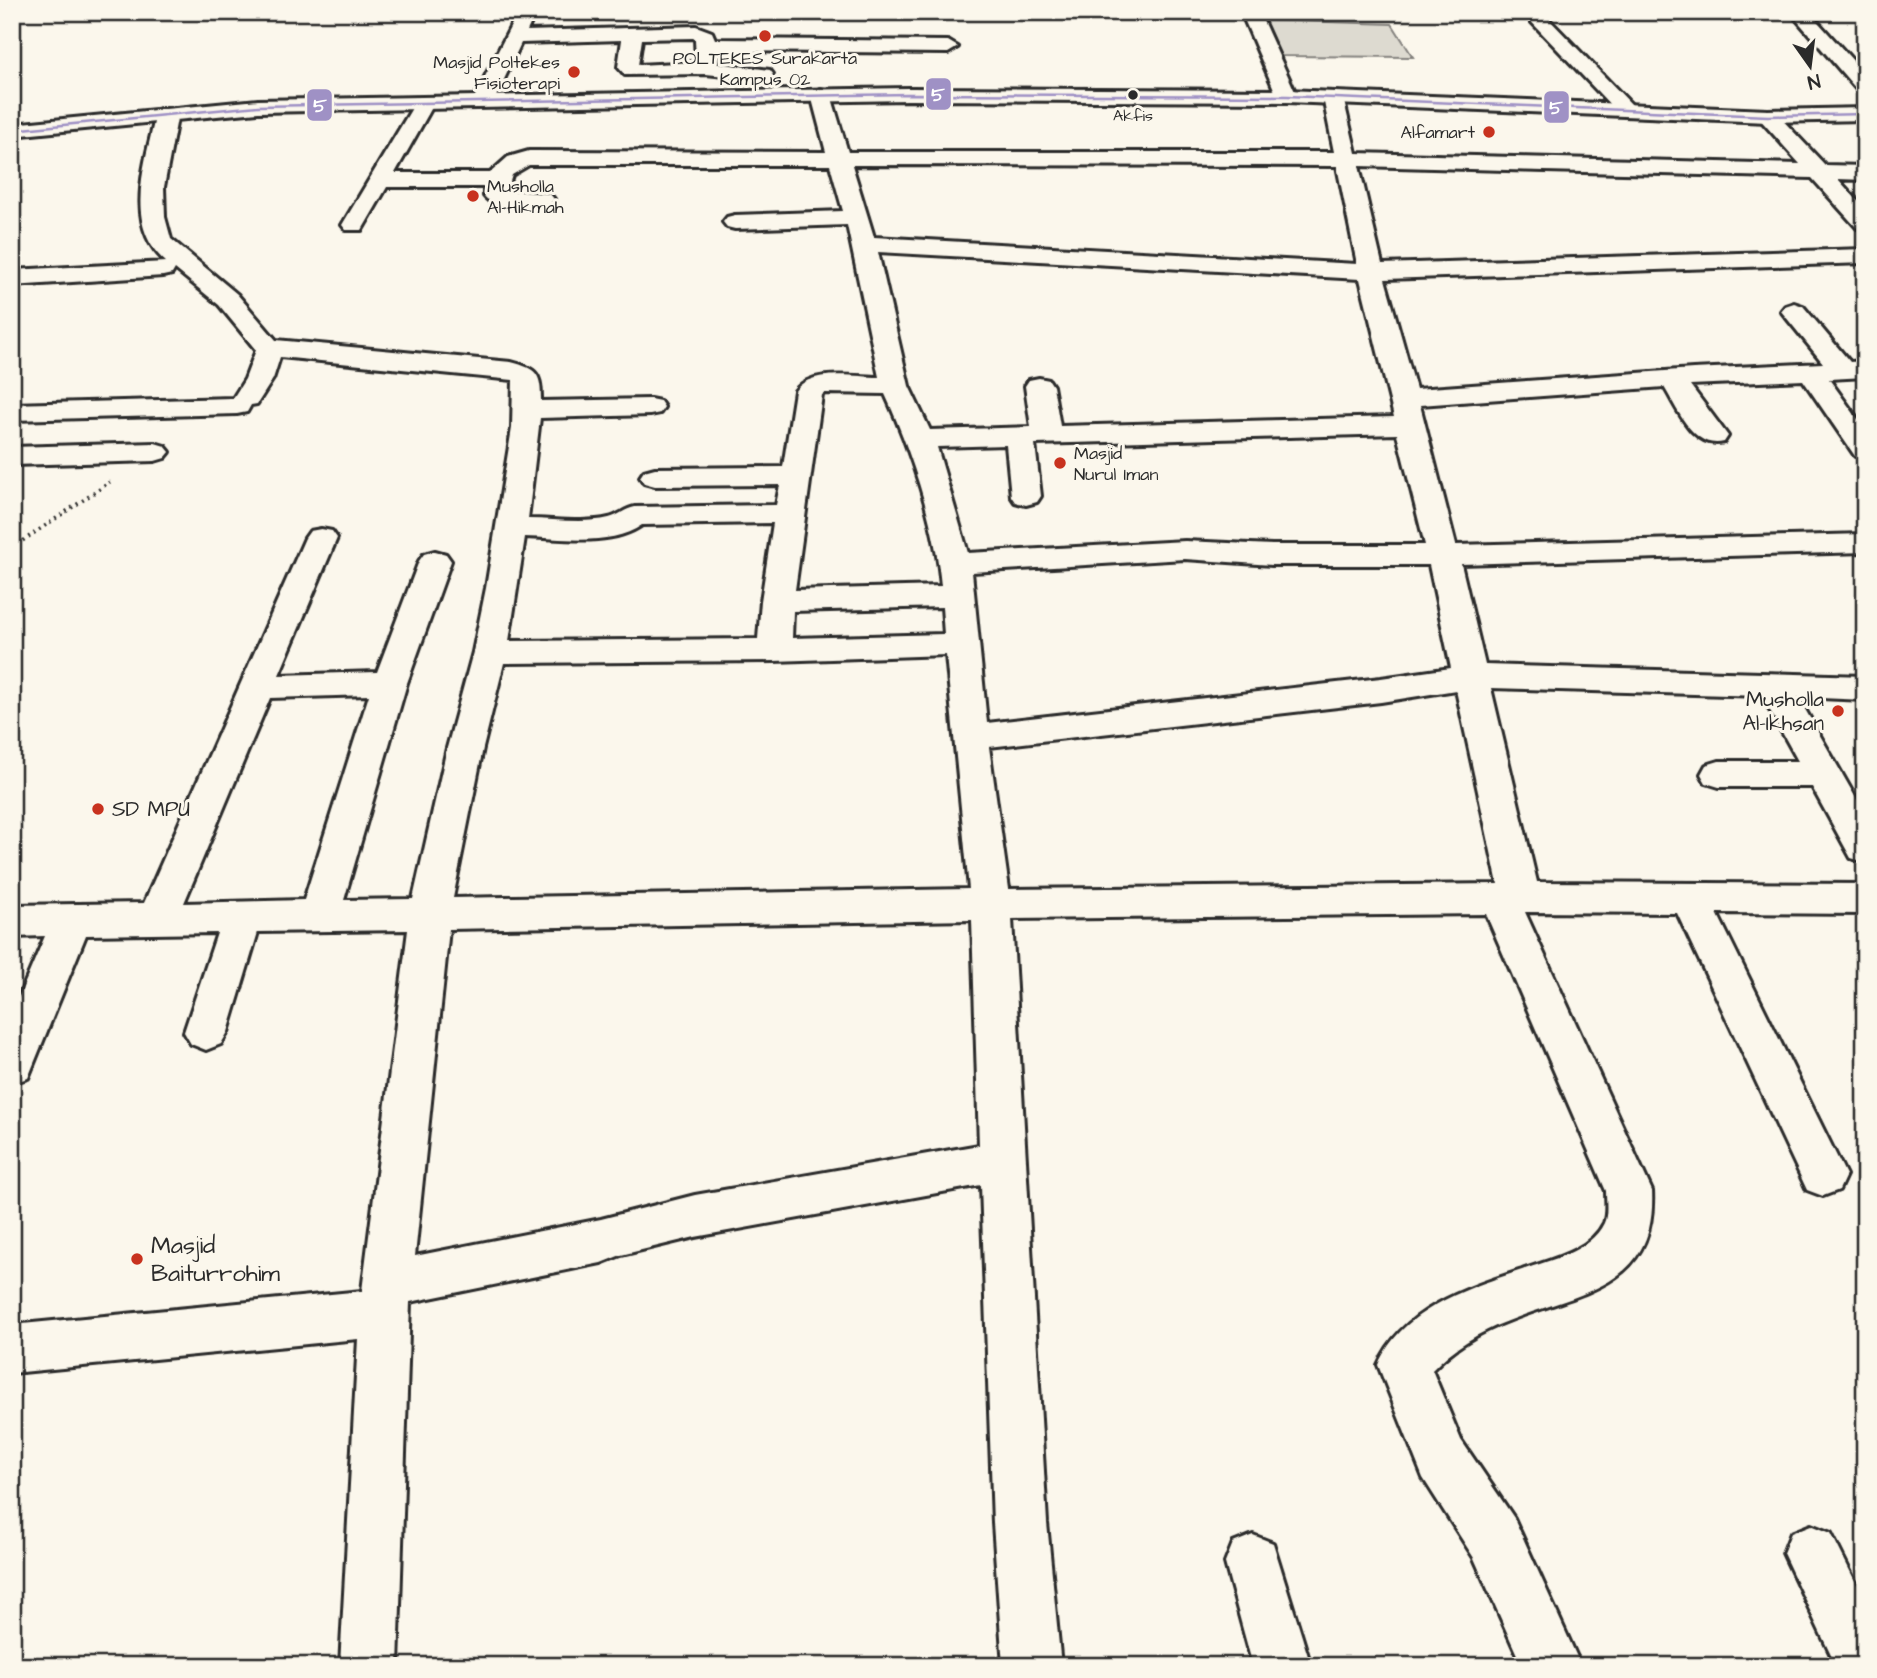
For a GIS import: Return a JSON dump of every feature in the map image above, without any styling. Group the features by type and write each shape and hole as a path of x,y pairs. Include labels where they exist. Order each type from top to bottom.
{"street":[{"path":"486,95 527,12"},
{"path":"1250,12 1287,96"},
{"path":"1531,12 1626,110"},
{"path":"1799,12 1865,87"},
{"path":"516,37 700,32 705,36 706,68"},
{"path":"633,34 628,67 632,71 706,68 762,86 821,96 1287,96 1768,116 1865,114"},
{"path":"705,44 948,47"},
{"path":"12,130 258,106 425,102 486,95 762,86 802,62 808,47"},
{"path":"821,96 860,231 895,386 920,439 956,580 970,737 991,904 1020,1523 1032,1666"},
{"path":"1333,97 1371,272 1443,555 1470,676 1510,898 1629,1191 1632,1206 1628,1232 1615,1248 1587,1270 1500,1300 1448,1326 1415,1347 1404,1365 1442,1459 1494,1538 1552,1666"},
{"path":"355,225 425,102"},
{"path":"167,113 156,170 153,217 156,232 171,256 201,275 270,348 511,370 523,374 527,380 527,410 490,652 465,748 430,914 386,1298 369,1666"},
{"path":"1768,116 1865,223"},
{"path":"542,200 496,196 495,190 499,180 515,162 529,158 1347,159 1865,173"},
{"path":"380,180 499,180"},
{"path":"735,222 1371,272 1865,256"},
{"path":"12,278 163,269"},
{"path":"1794,311 1854,369"},
{"path":"12,412 242,402 258,379 270,348"},
{"path":"920,439 1033,436 1407,412 1672,379 1854,369"},
{"path":"1810,371 1865,450"},
{"path":"1672,379 1695,415 1714,436"},
{"path":"774,650 776,601 809,391 813,387 895,386"},
{"path":"1026,496 1039,387"},
{"path":"527,410 650,407"},
{"path":"12,456 155,452"},
{"path":"655,477 796,476"},
{"path":"510,528 599,529 622,525 635,516 790,514"},
{"path":"157,919 321,538"},
{"path":"776,601 1185,550 1272,555 1443,555 1865,543"},
{"path":"320,917 390,683 435,561"},
{"path":"490,652 774,650 962,644"},
{"path":"970,737 1381,690 1470,676 1865,688"},
{"path":"257,687 390,683"},
{"path":"1774,687 1865,848"},
{"path":"1719,774 1824,775"},
{"path":"12,921 991,904 1510,898 1865,899"},
{"path":"1690,898 1823,1175"},
{"path":"206,1032 242,919"},
{"path":"12,1065 72,921"},
{"path":"12,1349 386,1298 695,1216 1002,1161"},
{"path":"1811,1553 1865,1663"},
{"path":"1253,1563 1282,1666"}],"shaded area":[{"path":"1262,20 1392,24 1413,57 1280,56"}],"transit line":[{"name":"5","path":"12,130 258,106 908,94 1287,96 1768,116 1865,114"}],"place":[{"name":"POLTEKES Surakarta Kampus 02","path":"765,36"},
{"name":"Masjid Poltekes Fisioterapi","path":"574,72"},
{"name":"Akfis","path":"1133,95"},
{"name":"Alfamart","path":"1489,132"},
{"name":"Musholla Al-Hikmah","path":"473,196"},
{"name":"Masjid Nurul Iman","path":"1060,463"},
{"name":"Musholla Al-Ikhsan","path":"1838,711"},
{"name":"SD MPU","path":"98,809"},
{"name":"Masjid Baiturrohim","path":"137,1259"}]}
